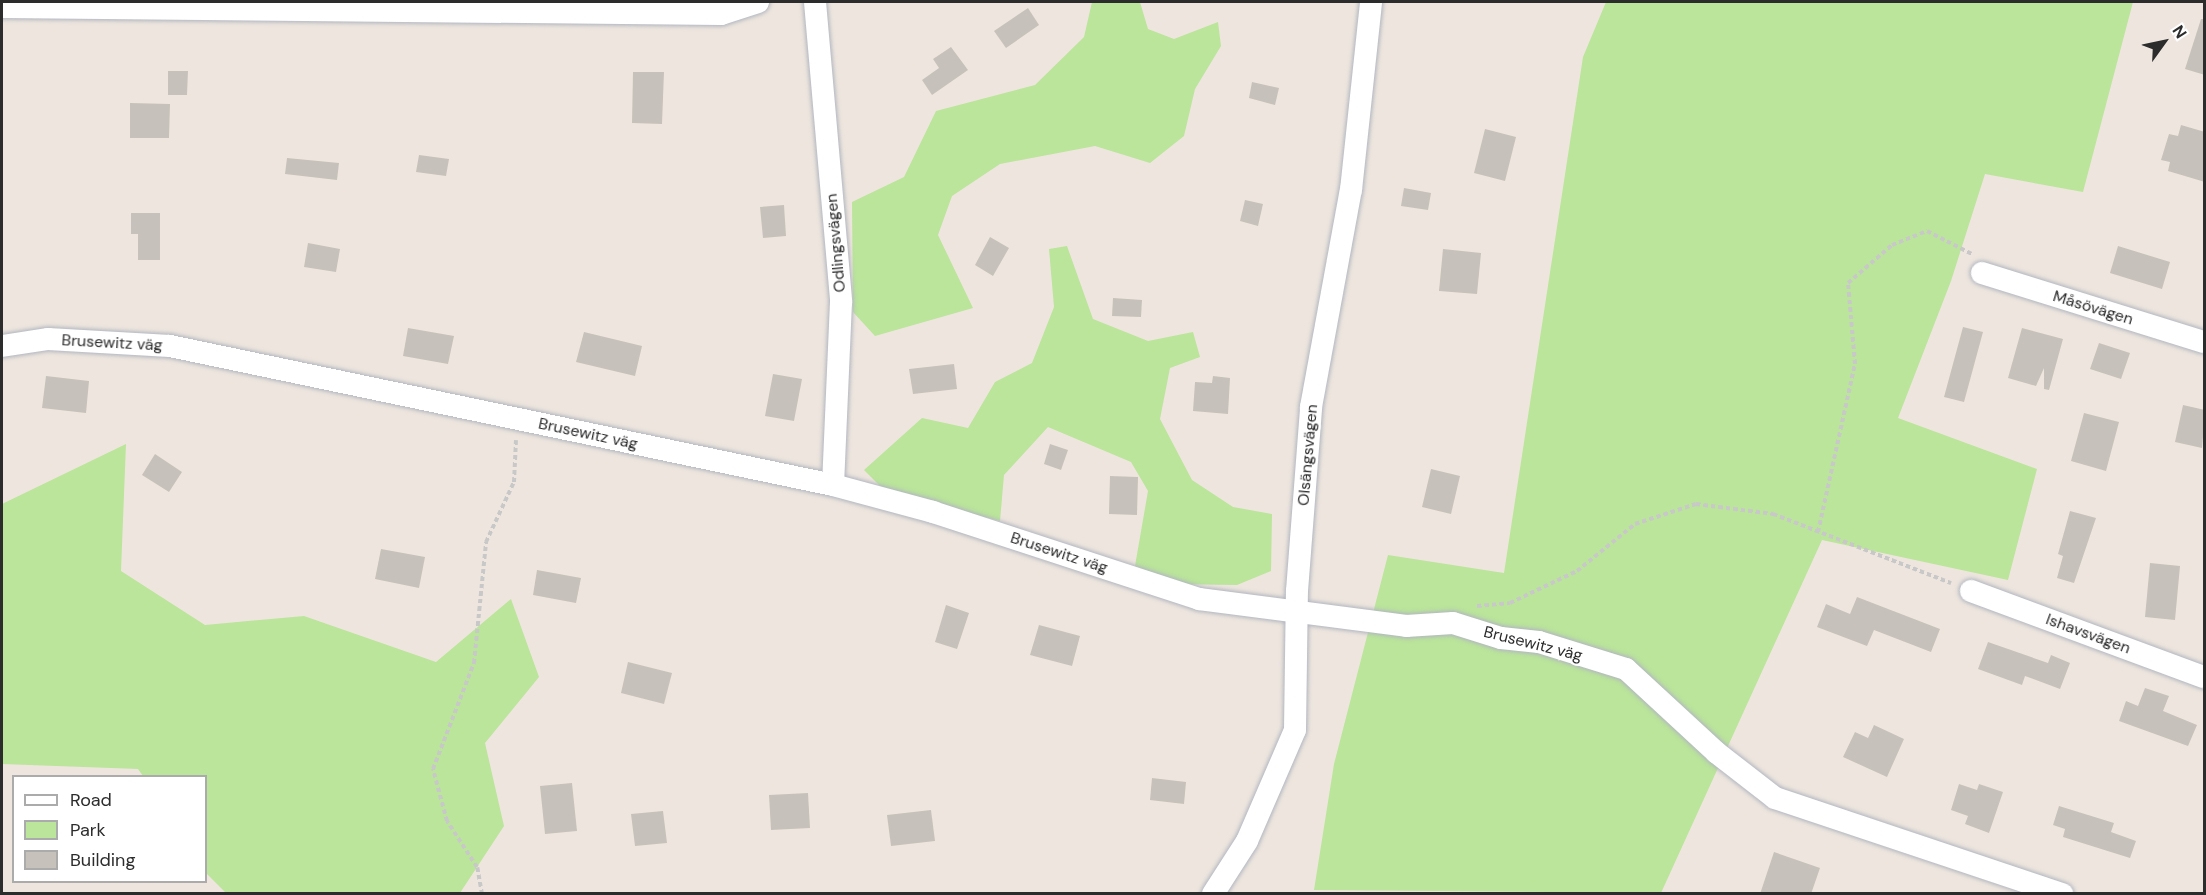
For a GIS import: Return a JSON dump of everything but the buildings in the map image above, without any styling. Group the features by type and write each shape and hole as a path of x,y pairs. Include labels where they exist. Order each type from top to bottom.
{"street":[{"path":"2,7 721,14 758,2"},
{"name":"Odlingsvägen","path":"815,2 841,302 833,485"},
{"name":"Olsängsvägen","path":"1213,894 1247,841 1295,730 1297,612 1311,407 1351,190 1371,2"},
{"name":"Måsövägen","path":"1982,273 2205,342"},
{"name":"Brusewitz väg","path":"2,345 48,339 170,346 833,485 933,512 1199,599 1406,626 1453,623 1501,638 1539,642 1626,669 1716,753 1775,798 2062,894"},
{"name":"Ishavsvägen","path":"1971,591 2205,677"}],"path":[{"path":"1818,532 1855,364 1848,283 1892,245 1927,231 1970,252 1982,273"},
{"path":"482,894 477,867 447,821 433,769 474,663 486,542 514,482 518,419"},
{"path":"1464,607 1510,603 1577,571 1635,524 1696,504 1773,514 1971,591"}],"green space":[{"path":"1092,2 1140,2 1148,29 1174,39 1218,22 1221,46 1195,89 1184,136 1150,163 1095,146 1000,164 952,196 938,235 973,308 875,336 853,312 852,202 904,177 936,111 1035,85 1084,37"},
{"path":"1606,2 2133,2 2083,192 1985,174 1951,281 1898,418 2037,469 2008,580 1822,540 1661,893 1314,890 1334,764 1388,555 1504,573 1583,57"},
{"path":"1067,246 1093,319 1148,341 1193,332 1200,357 1170,368 1160,419 1192,480 1233,507 1272,514 1271,571 1237,585 1168,584 1135,566 1148,491 1131,462 1048,427 1004,475 1000,521 885,491 864,470 922,418 968,428 995,382 1032,363 1054,307 1049,249"},
{"path":"126,444 121,571 205,625 304,616 436,662 511,599 539,677 485,743 504,826 460,893 226,893 207,874 207,775 142,775 138,769 2,764 2,504"}]}
